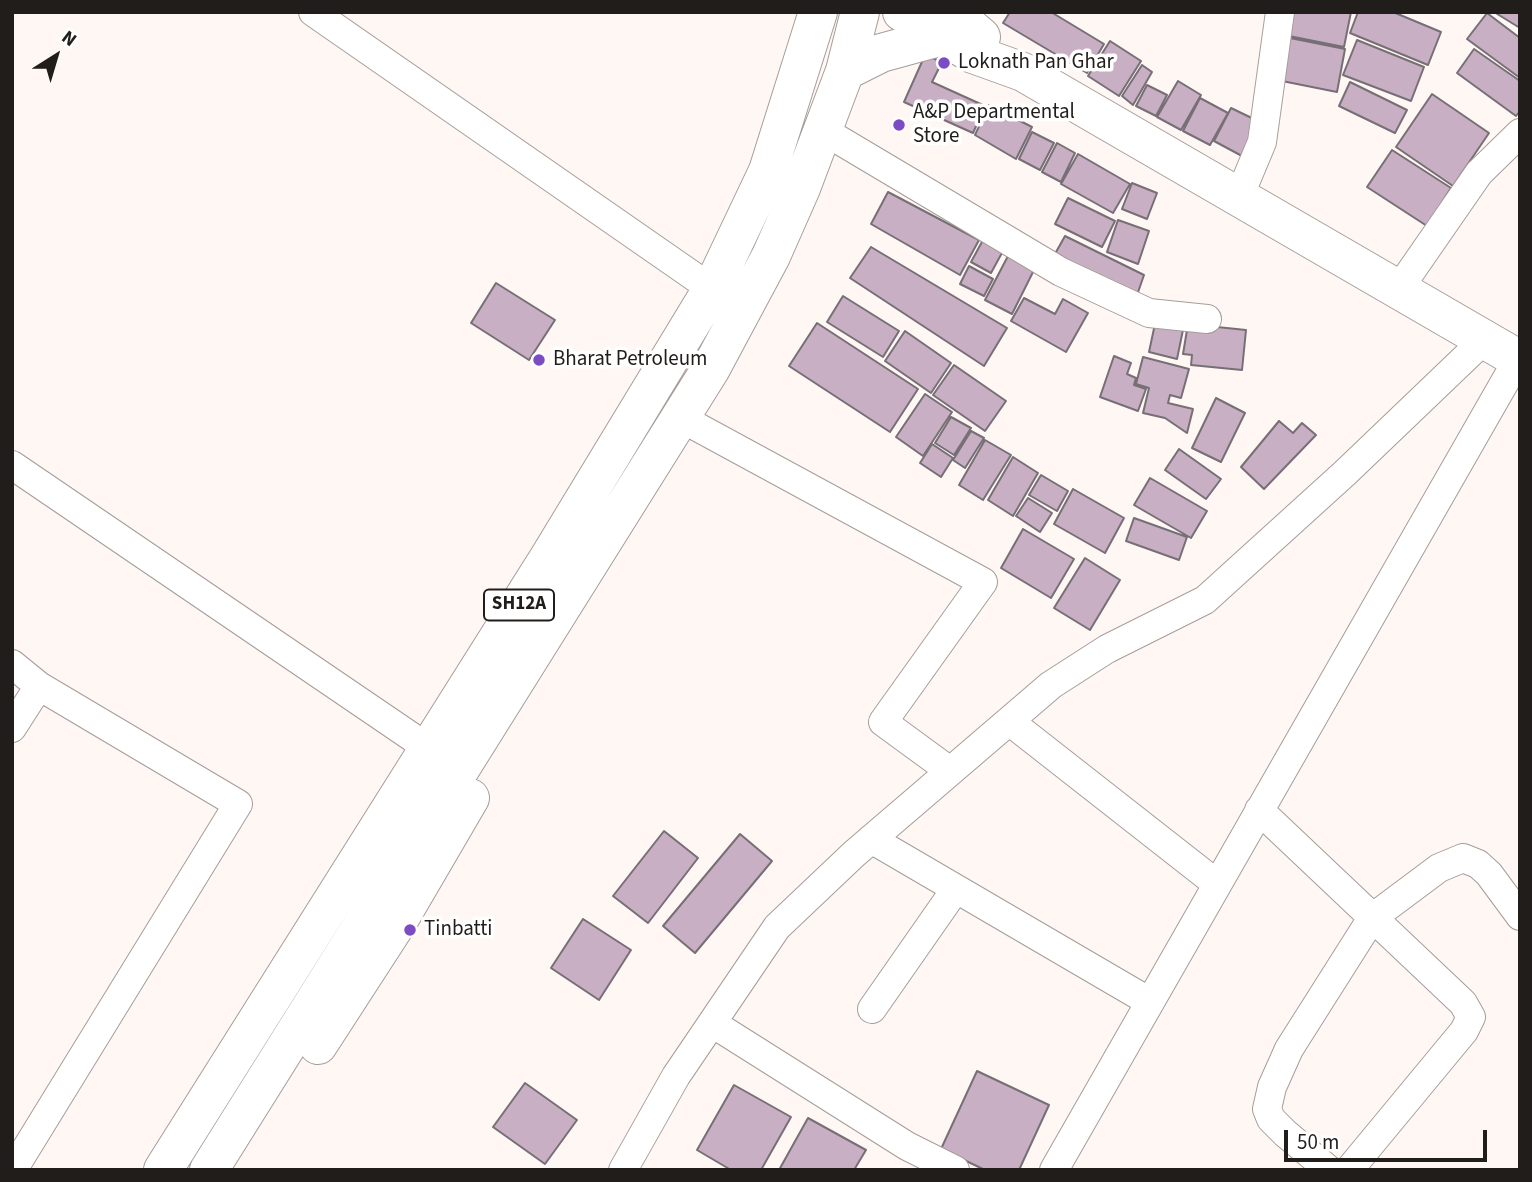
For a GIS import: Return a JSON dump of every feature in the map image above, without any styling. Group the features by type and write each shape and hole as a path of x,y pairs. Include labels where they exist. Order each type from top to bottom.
{"main road":[{"name":"SH12A","path":"163,1170 550,556 712,289 768,171 818,12"},
{"name":"SH12A","path":"210,1170 242,1144 271,1110 322,1039 397,923 486,769 515,679 710,370 765,266 824,131 845,71 860,12"},
{"path":"902,12 946,20 981,37 1023,72 1519,360"},
{"path":"845,71 946,20"},
{"path":"946,20 973,54 1023,72"}],"street":[{"path":"313,12 712,289"},
{"path":"1239,197 1262,142 1280,12"},
{"path":"824,131 1061,272 1149,313 1208,320"},
{"path":"1398,290 1479,173 1520,133"},
{"path":"623,1170 676,1076 776,928 871,839 1051,685 1107,649 1205,600 1345,473 1484,340"},
{"path":"1054,1170 1519,360"},
{"path":"679,417 983,582 883,722 950,771"},
{"path":"12,465 428,748"},
{"path":"12,664 39,686 238,804 13,1170"},
{"path":"12,728 39,686"},
{"path":"1009,721 1217,884"},
{"path":"1259,810 1463,1003 1471,1017 1464,1031 1349,1170"},
{"path":"871,839 1150,1002"},
{"path":"1329,1170 1284,1133 1271,1119 1267,1109 1272,1087 1289,1049 1372,918 1438,868 1463,858 1478,864 1489,874 1520,916"},
{"path":"872,1009 955,890"},
{"path":"712,1023 907,1146 955,1170"}],"building":[{"path":"1010,12 1051,12 1104,44 1087,73 1003,23"},
{"path":"1289,12 1351,12 1344,47 1284,35"},
{"path":"1358,12 1393,12 1441,32 1428,65 1350,33"},
{"path":"1494,12 1520,12 1520,28"},
{"path":"1487,13 1520,38 1520,78 1467,39"},
{"path":"1290,38 1345,49 1337,92 1282,81"},
{"path":"1357,40 1424,67 1411,101 1343,75"},
{"path":"1110,41 1141,61 1119,96 1088,76"},
{"path":"1474,49 1520,81 1520,111 1516,116 1457,73"},
{"path":"925,55 942,62 932,82 985,106 973,133 904,102"},
{"path":"1142,65 1152,72 1133,105 1122,96"},
{"path":"1178,81 1201,95 1181,130 1157,117"},
{"path":"1350,82 1407,110 1395,133 1339,106"},
{"path":"1147,85 1167,95 1156,116 1136,106"},
{"path":"1432,94 1489,133 1453,186 1396,147"},
{"path":"1200,98 1228,113 1210,145 1183,131"},
{"path":"989,105 1032,127 1016,159 975,135"},
{"path":"1231,108 1260,122 1242,156 1214,141"},
{"path":"1032,132 1054,143 1040,170 1019,159"},
{"path":"1057,143 1075,153 1061,182 1042,172"},
{"path":"1392,150 1451,188 1427,226 1367,187"},
{"path":"1078,154 1130,184 1113,213 1061,184"},
{"path":"1132,183 1157,193 1147,219 1122,209"},
{"path":"888,192 979,240 960,275 871,224"},
{"path":"1068,198 1115,221 1102,247 1055,224"},
{"path":"1118,220 1149,231 1138,264 1107,252"},
{"path":"1065,236 1144,275 1136,298 1051,261"},
{"path":"983,240 1003,251 991,273 971,262"},
{"path":"871,247 1007,328 984,366 850,278"},
{"path":"1008,256 1034,270 1012,314 985,300"},
{"path":"969,266 993,279 984,296 960,284"},
{"path":"496,283 555,320 529,360 471,323"},
{"path":"843,296 899,331 883,357 827,322"},
{"path":"1024,298 1055,314 1063,299 1088,313 1066,352 1011,321"},
{"path":"1156,319 1184,325 1177,359 1149,352"},
{"path":"817,323 918,389 890,432 789,366"},
{"path":"1188,324 1246,330 1242,370 1191,365 1192,355 1183,354"},
{"path":"905,331 951,363 931,393 885,361"},
{"path":"1114,356 1131,363 1127,374 1136,378 1134,385 1146,389 1138,411 1100,397"},
{"path":"1143,357 1189,369 1181,398 1170,395 1168,403 1193,409 1187,433 1165,418 1143,413 1149,388 1136,384"},
{"path":"954,365 1006,401 985,431 933,395"},
{"path":"925,394 952,412 923,456 896,437"},
{"path":"1216,398 1245,413 1221,462 1192,448"},
{"path":"951,417 971,428 954,455 935,443"},
{"path":"1279,421 1293,433 1302,423 1316,435 1264,489 1241,467"},
{"path":"971,431 984,438 965,468 953,460"},
{"path":"985,440 1011,455 983,500 959,485"},
{"path":"932,444 953,458 941,477 920,463"},
{"path":"1179,449 1221,479 1206,499 1165,470"},
{"path":"1013,457 1038,473 1013,516 988,500"},
{"path":"1041,475 1068,491 1057,511 1029,495"},
{"path":"1150,478 1207,511 1191,538 1134,505"},
{"path":"1073,489 1124,518 1105,553 1054,524"},
{"path":"1028,498 1052,513 1040,532 1016,516"},
{"path":"1134,518 1187,537 1179,560 1126,541"},
{"path":"1023,529 1074,559 1051,598 1001,568"},
{"path":"1085,558 1120,580 1090,630 1054,608"},
{"path":"664,831 698,858 648,923 613,896"},
{"path":"740,834 772,861 695,953 663,926"},
{"path":"583,919 631,950 599,1000 551,968"},
{"path":"977,1071 1049,1105 1019,1170 985,1170 941,1149"},
{"path":"525,1083 577,1120 545,1164 493,1127"},
{"path":"734,1085 791,1117 761,1170 731,1170 697,1150"},
{"path":"808,1118 866,1150 854,1170 779,1170"}],"place":[{"name":"Loknath Pan Ghar","path":"944,63"},
{"name":"A&P Departmental Store","path":"899,125"},
{"name":"Bharat Petroleum","path":"539,360"},
{"name":"Tinbatti","path":"410,930"}]}
